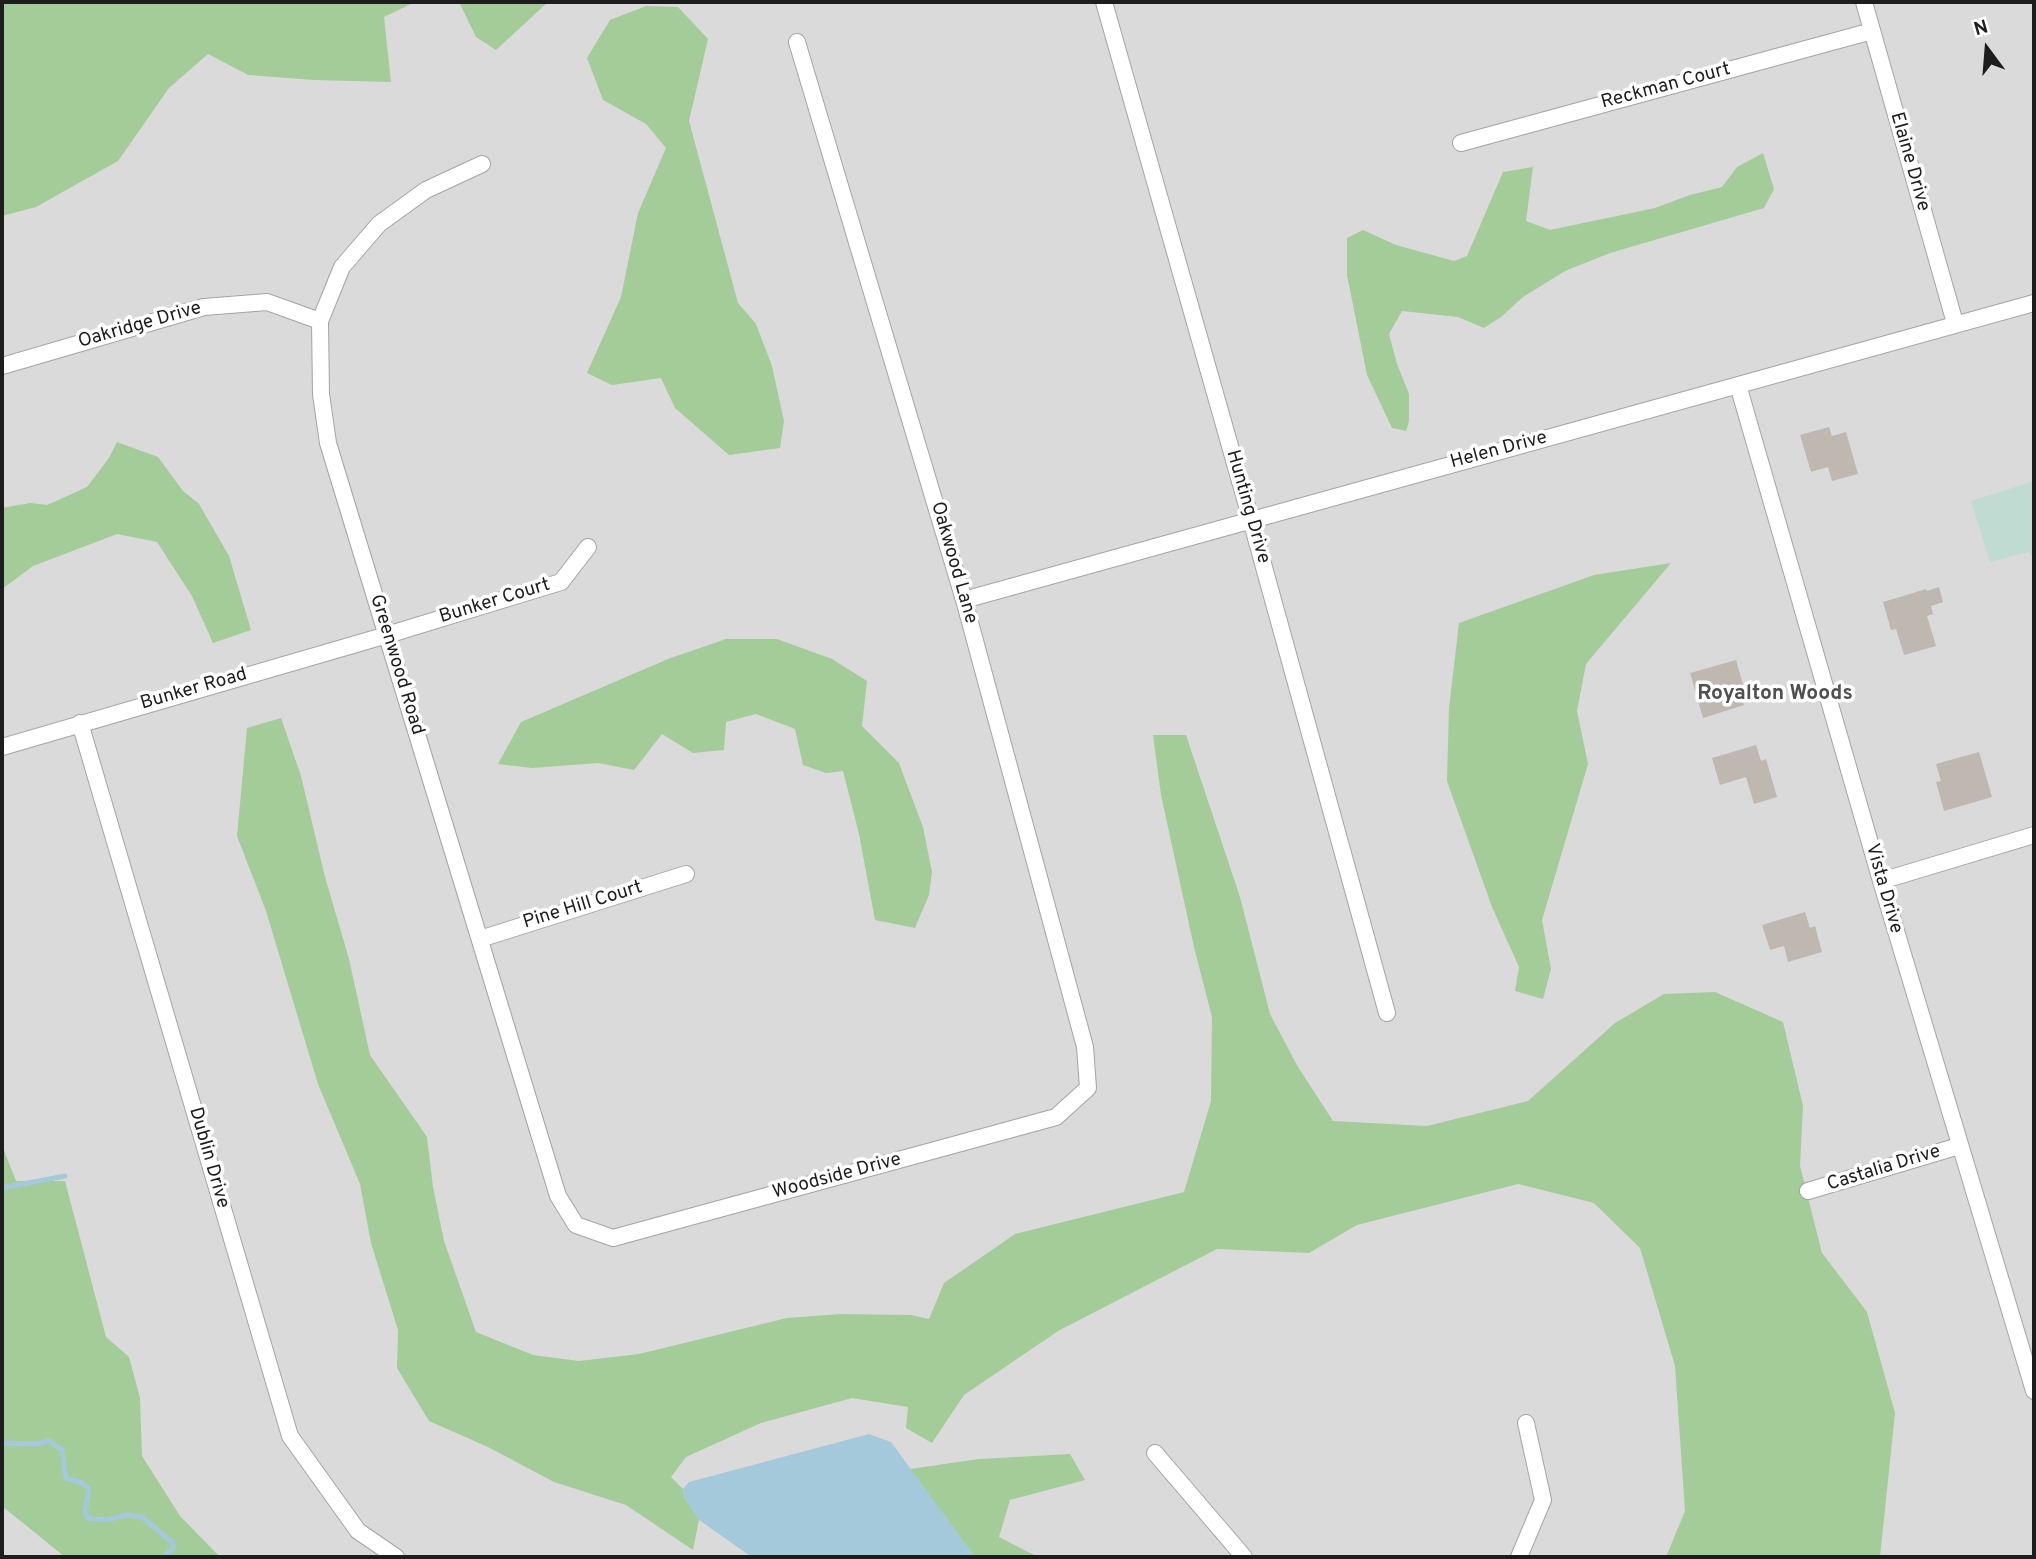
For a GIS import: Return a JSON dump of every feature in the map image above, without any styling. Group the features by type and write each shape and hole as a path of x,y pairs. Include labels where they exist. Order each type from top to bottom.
{"street":[{"name":"Hunting Drive","path":"1104,2 1387,1013"},
{"name":"Elaine Drive","path":"1864,2 1955,323"},
{"name":"Reckman Court","path":"1461,143 1872,31"},
{"name":"Oakwood Lane","path":"797,43 964,600 1086,1047 1088,1088"},
{"name":"Greenwood Road","path":"482,164 426,190 379,224 342,267 320,321 321,394 328,443 558,1196 576,1225"},
{"name":"Oakridge Drive","path":"2,366 204,307 267,302 320,321"},
{"name":"Helen Drive","path":"964,600 2034,303"},
{"name":"Vista Drive","path":"1738,385 1881,881 2034,1391"},
{"name":"Bunker Court","path":"387,635 561,582 588,547"},
{"name":"Bunker Road","path":"2,747 387,635"},
{"name":"Dublin Drive","path":"80,723 290,1436 358,1531 396,1557"},
{"path":"1881,881 2034,835"},
{"name":"Pine Hill Court","path":"480,939 686,874"},
{"name":"Woodside Drive","path":"576,1225 613,1238 1056,1117 1088,1088"},
{"name":"Castalia Drive","path":"1808,1191 1959,1146"},
{"path":"1519,1557 1544,1500 1526,1423"},
{"path":"1155,1453 1244,1557"}],"shaded area":[{"path":"2,2 2034,2 2034,1557 2,1557"},
{"path":"2034,481 2034,560 2029,552 1990,562 1971,501"},
{"path":"869,1434 891,1442 975,1557 752,1557 699,1520 684,1497 683,1489 689,1482"}],"green space":[{"path":"2,2 415,2 384,17 391,82 248,75 208,54 169,88 118,161 36,207 2,216"},
{"path":"459,2 548,2 496,50 476,37"},
{"path":"646,6 678,7 708,39 689,121 738,303 756,324 772,366 784,421 780,448 729,455 675,408 661,378 612,385 587,373 621,297 638,213 666,148 646,124 603,100 587,58 610,20"},
{"path":"1763,153 1774,189 1764,208 1610,253 1565,271 1523,297 1484,328 1458,317 1402,311 1389,334 1409,394 1409,421 1406,431 1392,428 1367,375 1347,275 1347,238 1363,230 1396,245 1454,261 1467,256 1503,172 1533,167 1526,221 1550,230 1655,208 1722,187 1737,167"},
{"path":"117,442 158,457 183,491 199,504 229,556 251,630 213,643 192,596 157,542 117,534 33,566 2,589 2,508 30,503 47,505 87,487 109,458"},
{"path":"1671,563 1586,664 1577,711 1588,764 1542,920 1551,969 1543,999 1515,991 1519,967 1492,907 1447,781 1449,708 1459,623 1594,575"},
{"path":"726,639 777,639 832,659 867,681 862,726 899,763 923,827 932,872 929,895 915,928 875,920 859,834 843,771 826,773 803,765 795,729 756,714 726,722 724,750 693,753 662,734 634,770 598,763 532,768 498,764 521,722 668,659"},
{"path":"281,718 301,776 325,877 349,959 370,1055 427,1137 433,1187 444,1241 476,1332 533,1355 579,1361 639,1354 787,1318 841,1314 911,1315 929,1319 944,1283 1015,1234 1184,1192 1211,1101 1212,1017 1161,795 1153,735 1186,735 1240,897 1270,1014 1298,1067 1333,1121 1427,1126 1528,1101 1615,1023 1664,994 1715,992 1783,1022 1803,1106 1800,1166 1822,1253 1867,1312 1895,1413 1880,1557 1666,1557 1685,1511 1675,1366 1640,1248 1594,1203 1518,1184 1357,1225 1309,1253 1217,1249 1058,1331 964,1395 932,1443 906,1428 908,1407 852,1398 761,1423 686,1457 671,1477 683,1489 684,1497 699,1520 693,1550 626,1505 554,1482 488,1447 429,1421 397,1368 398,1330 371,1243 360,1184 318,1084 266,911 237,836 247,728"},
{"path":"2,1145 16,1181 65,1181 106,1337 129,1357 140,1398 142,1456 180,1516 220,1557 65,1557 2,1506"},
{"path":"1070,1454 1085,1480 1010,1500 999,1537 1038,1557 975,1557 910,1469 979,1459"}],"building":[{"path":"1829,427 1832,436 1846,432 1858,474 1832,481 1828,467 1811,472 1800,435"},
{"path":"1939,587 1943,602 1931,606 1933,614 1927,616 1936,646 1904,655 1896,629 1891,630 1883,602"},
{"path":"1736,660 1744,688 1739,689 1744,705 1703,718 1690,673"},
{"path":"1756,745 1761,761 1766,759 1777,797 1754,804 1746,777 1720,785 1712,758"},
{"path":"1979,752 1992,797 1944,811 1936,782 1941,781 1936,764"},
{"path":"1805,912 1810,928 1815,926 1822,952 1788,962 1784,946 1770,950 1762,925"}],"waterway":[{"path":"2,1188 65,1176"},
{"path":"2,1443 37,1444 49,1441 62,1450 66,1478 82,1483 89,1489 85,1512 88,1518 106,1520 127,1515 142,1517 173,1543 173,1549 163,1557"}],"district":[{"name":"Royalton Woods","path":"1775,695"}]}
